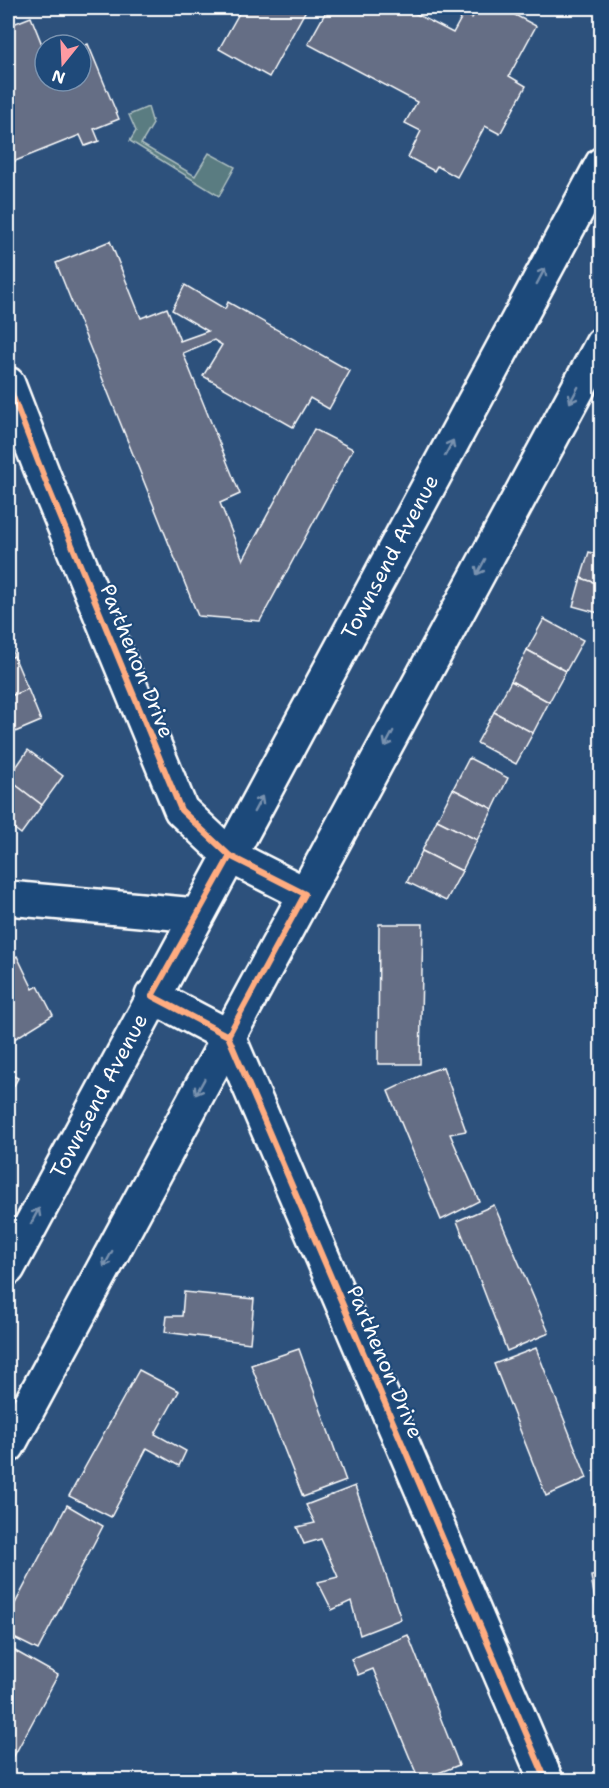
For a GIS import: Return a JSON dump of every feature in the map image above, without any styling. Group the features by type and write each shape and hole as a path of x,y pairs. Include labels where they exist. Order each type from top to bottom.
{"main road":[{"name":"Townsend Avenue","path":"8,1268 152,996 230,856 602,164"},
{"path":"8,1446 602,344"},
{"name":"Parthenon Drive","path":"8,384 181,810 230,856 305,894"},
{"path":"8,898 196,915"},
{"path":"152,996 228,1036"},
{"name":"Parthenon Drive","path":"228,1036 546,1780"}],"green space":[{"path":"148,107 153,124 141,144 195,176 209,153 235,167 219,196 130,141 136,131 129,115"}],"building":[{"path":"242,8 307,8 269,77 219,49"},
{"path":"328,8 405,8 453,33 464,13 472,18 478,8 511,8 518,11 515,15 536,26 509,76 526,86 500,134 485,126 457,177 437,166 434,171 408,157 421,131 405,123 417,102 308,44"},
{"path":"31,17 37,33 33,33 33,93 93,93 93,56 119,119 94,129 99,141 85,146 80,135 13,162 8,149 8,26"},
{"path":"110,241 141,318 167,308 180,341 208,331 172,310 185,285 225,309 228,302 350,371 329,409 310,398 293,427 203,376 222,345 214,340 183,353 240,494 220,503 243,560 314,429 353,449 260,621 198,616 56,263"},
{"path":"602,530 602,556 594,554"},
{"path":"589,552 602,556 602,585 581,578"},
{"path":"581,578 602,585 602,614 573,606"},
{"path":"544,619 583,640 566,671 527,650"},
{"path":"8,639 14,656 8,659"},
{"path":"527,650 566,671 549,702 511,681"},
{"path":"14,656 28,689 8,697 8,659"},
{"path":"511,681 549,702 533,733 494,712"},
{"path":"28,689 41,721 8,735 8,697"},
{"path":"494,712 533,733 516,764 477,743"},
{"path":"28,750 63,776 42,805 8,779"},
{"path":"469,758 508,778 493,809 453,789"},
{"path":"8,779 42,805 21,834 8,824"},
{"path":"453,789 493,809 477,840 437,820"},
{"path":"437,820 477,840 462,871 422,851"},
{"path":"422,851 462,871 446,901 407,882"},
{"path":"379,924 423,924 420,1064 378,1064"},
{"path":"17,956 33,989 38,986 53,1015 8,1043 8,961"},
{"path":"443,1067 466,1131 450,1134 479,1201 441,1220 388,1091"},
{"path":"8,1073 18,1078 8,1097"},
{"path":"494,1205 549,1333 507,1351 457,1221"},
{"path":"184,1292 254,1299 250,1343 165,1332 167,1316 182,1316"},
{"path":"536,1348 587,1478 546,1496 494,1364"},
{"path":"299,1349 346,1481 303,1497 251,1365"},
{"path":"139,1370 179,1391 155,1434 186,1451 179,1466 147,1448 111,1517 69,1496"},
{"path":"355,1486 401,1619 360,1635 351,1601 332,1610 318,1582 338,1577 321,1539 304,1544 297,1527 315,1523 306,1505"},
{"path":"67,1505 103,1526 38,1650 8,1635 8,1617"},
{"path":"602,1574 602,1618 598,1619 591,1576"},
{"path":"408,1635 459,1765 420,1780 373,1669 358,1675 351,1659"},
{"path":"8,1647 58,1675 8,1767"}],"cycle path":[{"path":"8,384 181,810 230,856 305,894 228,1036"},
{"path":"230,856 152,996 228,1036 546,1780"}]}
